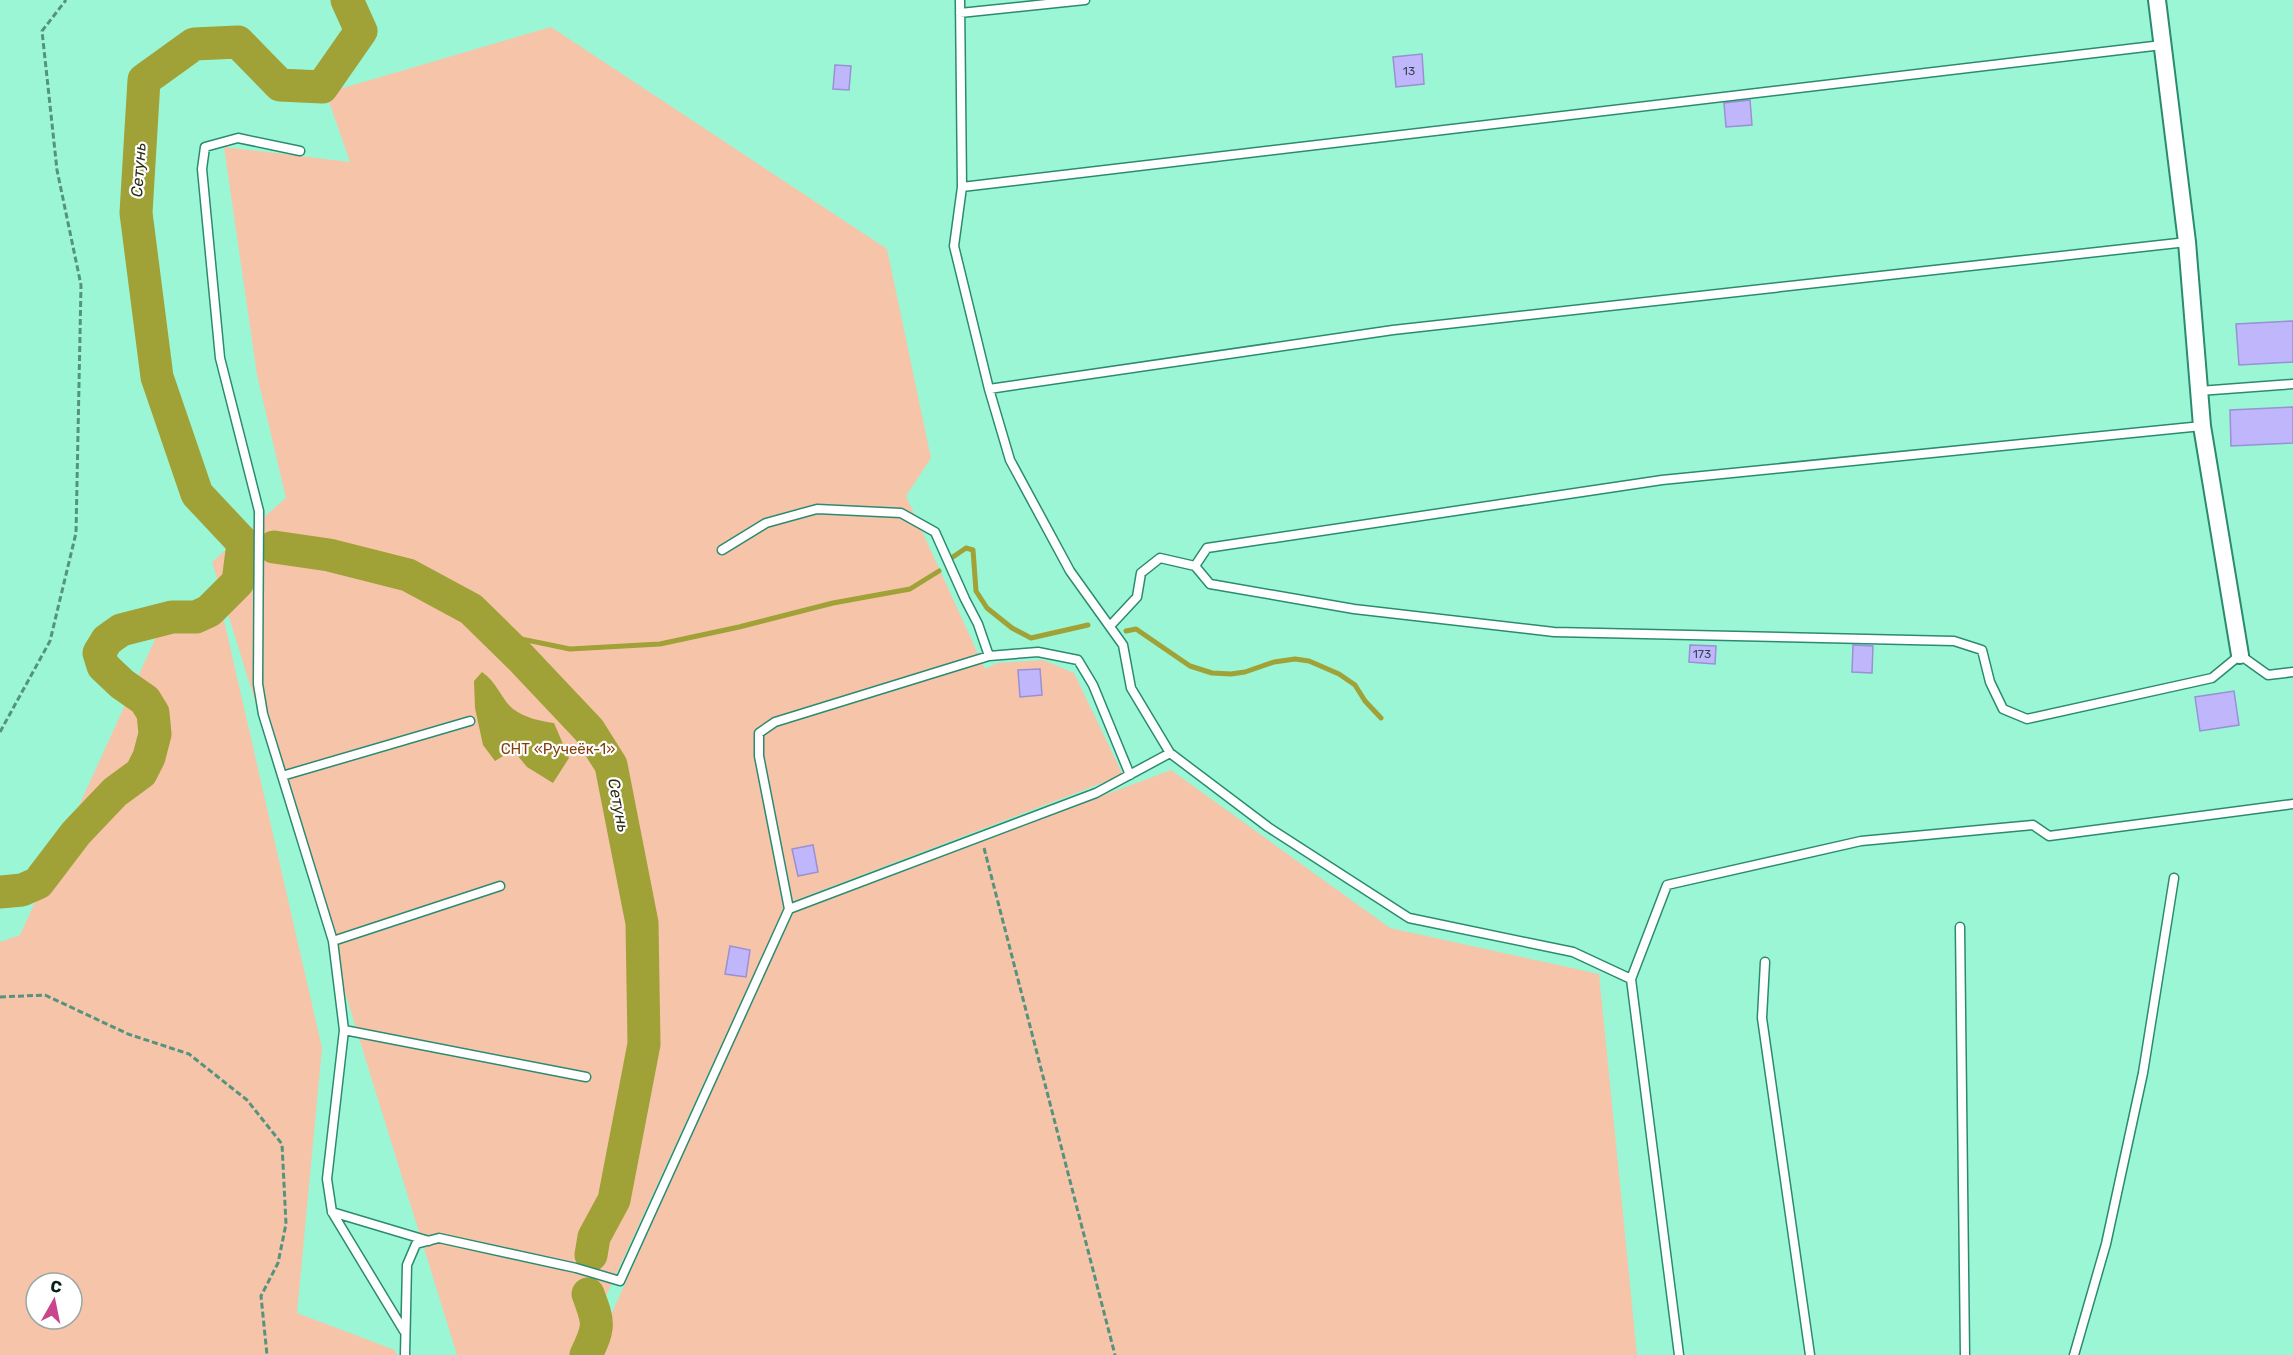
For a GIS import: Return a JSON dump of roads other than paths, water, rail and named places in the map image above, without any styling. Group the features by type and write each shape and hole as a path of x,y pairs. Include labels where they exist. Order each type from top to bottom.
{"street":[{"path":"2157,0 2187,242 2202,426 2240,656"}],"lane":[{"path":"960,0 962,187 954,246 989,389 1010,460 1070,571 1123,645 1131,688 1170,753 1268,827 1409,918 1573,952 1631,979"},
{"path":"960,13 1085,0"},
{"path":"962,187 2162,45"},
{"path":"300,151 238,138 205,147 202,169 220,358 259,511 258,684 263,714 333,941 344,1030 327,1179 332,1212 404,1330"},
{"path":"989,389 1393,330 2187,242"},
{"path":"2199,391 2293,384"},
{"path":"1195,566 1207,548 1662,480 2202,426"},
{"path":"722,550 766,523 817,508 901,513 935,532 978,624 989,656"},
{"path":"1110,626 1137,597 1141,573 1160,558 1195,566 1210,584 1354,609 1554,632 1954,641 1982,650 1990,682 2003,709 2027,718 2212,678 2240,656 2268,675 2293,672"},
{"path":"405,1355 407,1265 416,1244 439,1238 576,1268 620,1281 789,909 759,756 759,733 774,722 989,656 1038,652 1078,660 1093,685 1130,775"},
{"path":"282,776 470,721"},
{"path":"789,909 1096,793 1170,753"},
{"path":"1679,1355 1631,979 1667,885 1861,841 2033,825 2049,836 2293,804"},
{"path":"2074,1355 2106,1244 2143,1074 2174,879"},
{"path":"333,941 500,886"},
{"path":"1960,927 1965,1355"},
{"path":"1765,962 1762,1018 1810,1355"},
{"path":"344,1030 586,1077"},
{"path":"332,1212 429,1241"}],"waterway":[{"name":"Сетунь","path":"0,892 22,890 38,883 76,833 115,792 141,773 149,757 155,734 153,713 145,700 122,684 103,666 99,653 107,640 121,630 172,617 196,617 209,611 238,582 243,543 197,494 157,377 136,213 144,80 194,44 238,42 280,85 322,87 361,31 347,0"},
{"name":"Сетунь","path":"274,547 329,555 408,575 471,609 589,730 611,765 642,923 644,1044 614,1200 594,1237 591,1255"},
{"path":"950,559 966,548 973,550 976,591 987,608 1012,628 1031,638 1088,625"},
{"path":"497,634 570,649 660,644 833,603 910,589 939,571"},
{"path":"1126,631 1136,629 1190,666 1212,673 1245,672 1274,662 1295,659 1309,661 1339,674 1355,685 1365,701 1381,718"},
{"name":"Сетунь","path":"586,1355 596,1331 596,1318 588,1294"}],"park label":[{"name":"СНТ «Ручеёк-1»","path":"558,749"}]}
